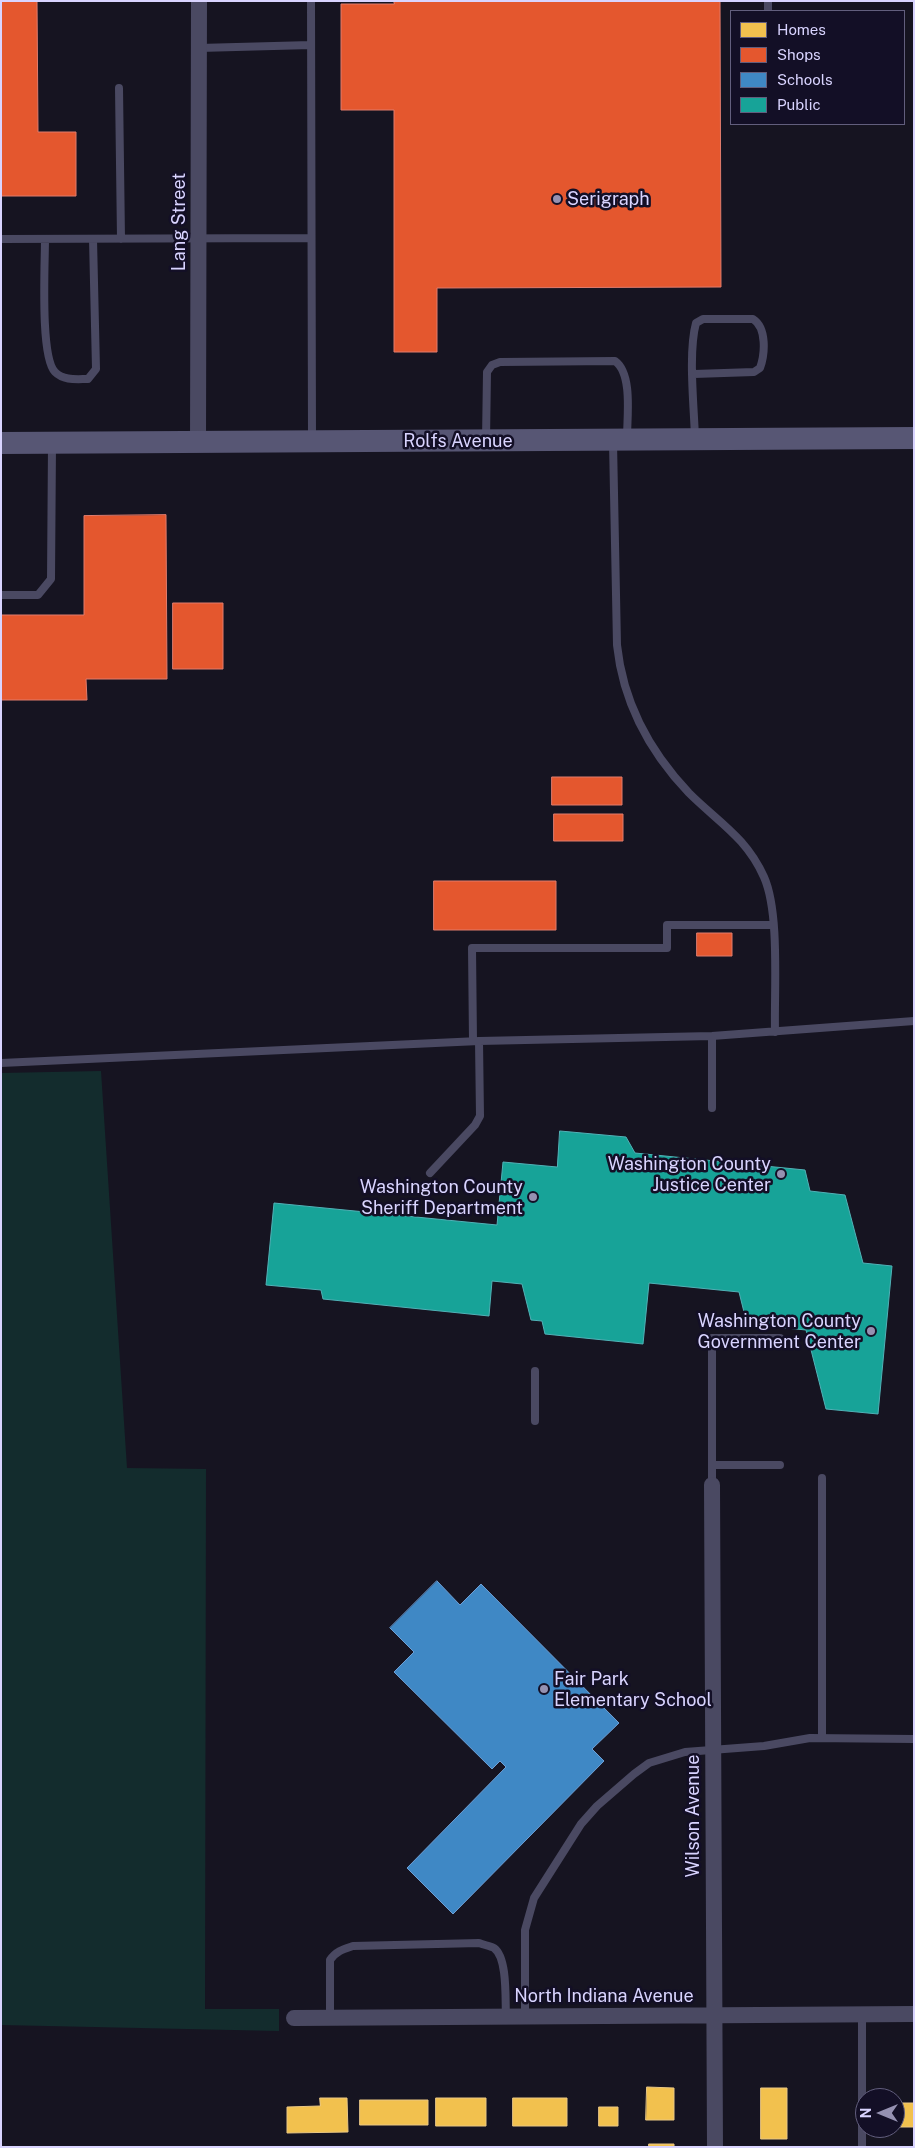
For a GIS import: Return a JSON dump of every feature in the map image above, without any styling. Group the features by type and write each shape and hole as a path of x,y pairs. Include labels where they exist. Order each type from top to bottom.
{"street":[{"name":"Lang Street","path":"198,443 199,1"},
{"name":"Rolfs Avenue","path":"1,443 914,438"},
{"name":"Wilson Avenue","path":"712,1485 716,2147"},
{"name":"North Indiana Avenue","path":"294,2018 914,2014"}],"lane":[{"path":"311,1 312,442"},
{"path":"199,48 311,45"},
{"path":"119,88 121,239"},
{"path":"1,239 311,238"},
{"path":"45,239 45,326 48,359 55,372 70,380 88,379 96,369 94,239"},
{"path":"694,374 754,372 760,368 762,331 759,323 753,319 703,319 696,324 693,333 695,440"},
{"path":"486,441 487,372 492,365 500,362 615,362 623,367 626,379 620,440 617,645 619,667 628,698 638,722 659,758 690,793 734,831 764,877 773,907 775,1032"},
{"path":"1,595 38,595 51,579 52,443"},
{"path":"430,1173 475,1125 480,1116 472,948 667,948 667,925 773,925"},
{"path":"1,1062 476,1041 712,1036 914,1021"},
{"path":"712,1036 712,1108"},
{"path":"712,1485 712,1338 780,1338"},
{"path":"535,1371 535,1421"},
{"path":"712,1465 780,1465"},
{"path":"822,1478 822,1738"},
{"path":"525,2017 524,1947 528,1915 534,1898 581,1824 597,1806 649,1763 685,1752 764,1746 822,1738 914,1739"},
{"path":"330,2018 330,1960 333,1955 342,1949 354,1946 479,1943 495,1949 500,1956 503,1968 506,2017"},
{"path":"862,2014 862,2147"}],"green space":[{"path":"101,1071 127,1468 206,1469 205,2009 279,2009 279,2031 1,2025 1,1073"}],"building: Homes":[{"path":"647,2087 674,2088 674,2120 646,2120"},
{"path":"761,2088 787,2088 787,2139 761,2139"},
{"path":"320,2098 347,2098 348,2132 287,2133 287,2107 320,2106"},
{"path":"436,2098 486,2098 486,2126 436,2126"},
{"path":"513,2098 567,2098 567,2126 513,2126"},
{"path":"360,2100 428,2100 428,2125 360,2125"},
{"path":"905,2103 914,2103 914,2127 905,2127"},
{"path":"599,2107 618,2107 618,2126 599,2126"},
{"path":"649,2144 674,2144 674,2147 649,2147"}],"building: Shops":[{"path":"1,1 37,1 38,132 76,132 76,196 1,196"},
{"name":"Serigraph","path":"394,1 720,1 721,287 437,288 437,352 394,352 394,110 341,110 341,4 394,4"},
{"path":"166,515 167,679 86,679 87,700 1,700 1,615 84,615 84,516"},
{"path":"173,603 223,603 223,669 173,669"},
{"path":"552,777 622,777 622,805 552,805"},
{"path":"554,814 623,814 623,841 554,841"},
{"path":"434,881 556,881 556,930 434,930"},
{"path":"697,933 732,933 732,956 697,956"}],"building: Schools":[{"path":"437,1581 460,1605 481,1584 619,1723 592,1749 604,1761 453,1914 407,1868 506,1767 500,1761 492,1769 394,1672 414,1652 390,1628"}],"building: Public":[{"path":"560,1131 626,1137 635,1153 805,1170 810,1191 845,1195 863,1263 892,1266 878,1414 826,1409 806,1330 747,1324 739,1292 649,1283 643,1344 545,1334 542,1321 531,1320 522,1284 492,1281 489,1316 323,1299 321,1290 266,1285 274,1203 497,1225 503,1162 557,1167"}],"place":[{"name":"Serigraph","path":"557,199"},
{"name":"Washington County Justice Center","path":"781,1174"},
{"name":"Washington County Sheriff Department","path":"533,1197"},
{"name":"Washington County Government Center","path":"871,1331"},
{"name":"Fair Park Elementary School","path":"544,1689"}]}
